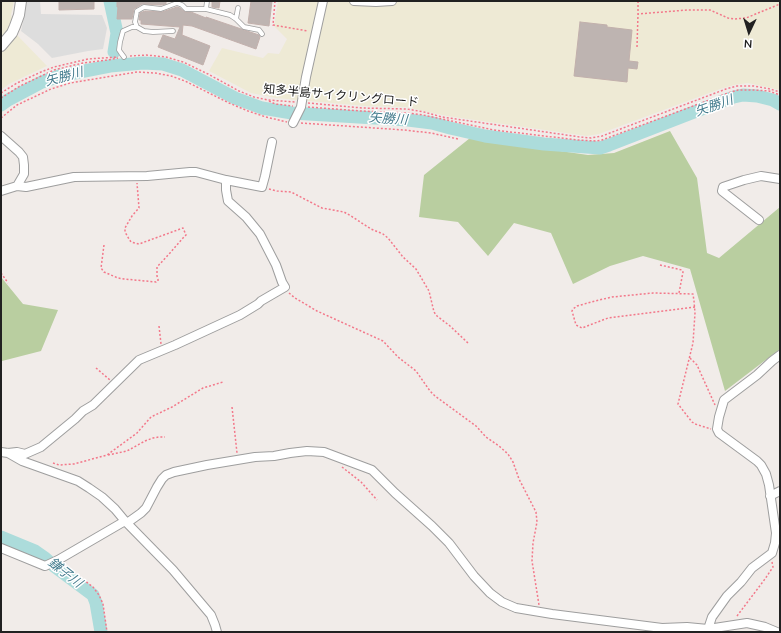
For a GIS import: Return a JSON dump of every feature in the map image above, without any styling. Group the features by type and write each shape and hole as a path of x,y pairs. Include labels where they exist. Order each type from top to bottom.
{"street":[{"path":"1,46 12,33 20,15 21,1"},
{"path":"293,123 301,106 315,32 323,1"},
{"path":"354,1 392,1"},
{"path":"1,136 19,152 23,158 24,174 17,186"},
{"path":"1,191 17,186 26,187 74,178 196,172 262,187 272,142"},
{"path":"759,220 722,191 724,187 761,176 780,179"},
{"path":"4,452 17,452 25,454 41,447 83,411 93,405 139,360 240,316 284,287 276,265 260,234 246,217 228,201 226,180"},
{"path":"708,629 712,617 727,596 752,568 772,552 776,533 766,474 757,461 719,433 717,429 719,416 724,400 780,355"},
{"path":"1,548 45,566 141,513 146,508 157,487 166,475 206,465 255,457 316,451 338,456 372,470 449,543 474,576 490,593 502,602 516,608 662,628 687,627 708,629 747,623 765,627 777,632"},
{"path":"4,452 22,461 78,481 102,497 173,570 211,615 217,632"},
{"path":"770,496 780,491"}],"lane":[{"path":"206,10 207,1"},
{"path":"137,27 135,22 137,11 144,7 161,9 180,3 186,9 206,10 230,15 244,27 259,30 262,34"},
{"path":"236,19 238,8"},
{"path":"124,57 120,50 120,42 123,31 132,27 137,27 144,31 153,32 173,31"}],"path":[{"path":"275,1 273,25 315,32"},
{"path":"637,47 638,1"},
{"path":"638,14 687,10 710,10 734,19 746,18 780,4"},
{"name":"知多半島サイクリングロード","path":"1,93 17,83 41,72 88,58 146,55 166,57 183,62 239,91 254,97 268,100 301,106 407,109 442,117 591,138 602,136 726,89 738,86 754,86 780,92"},
{"path":"1,98 20,86 54,70 83,63 124,57"},
{"path":"1,118 17,105 34,96 57,87 84,80 137,72 155,73 185,80 229,103 248,111 293,123 404,130 431,133 458,139"},
{"path":"268,100 275,104 361,112 407,113 423,115 494,130 596,142 738,90 769,92 780,96"},
{"path":"104,245 101,268 104,272 118,278 156,282 158,281 157,267 186,235 183,228 142,243 134,243 128,240 125,228 139,208 137,181 134,176"},
{"path":"262,187 277,191 291,192 322,208 344,212 371,229 383,234 403,257 416,269 428,291 436,316 450,326 468,344"},
{"path":"660,265 682,270 683,272 679,293"},
{"path":"1,273 8,283"},
{"path":"284,287 300,302 383,341 398,357 416,371 430,391 476,426 486,437 508,454 536,512 532,561 539,602 538,612"},
{"path":"695,306 679,310 608,318 582,328 576,325 572,311 577,306 612,297 653,293 693,294 695,306 695,329 690,358 678,404 695,424 718,430"},
{"path":"158,326 161,351"},
{"path":"690,358 697,365 719,416"},
{"path":"96,368 115,384"},
{"path":"108,455 137,433 151,417 172,407 203,388 223,382"},
{"path":"232,407 238,460"},
{"path":"48,462 59,465 74,464 127,451 153,438 165,437"},
{"path":"338,465 361,482 377,500"},
{"path":"736,617 773,568 772,552"},
{"path":"58,560 93,587 99,595 103,604 107,632"}],"shaded area":[{"path":"1,1 14,1 11,15 17,35 47,66 9,84 1,90"},
{"path":"26,1 40,1 41,14 102,15 107,28 103,49 52,58 38,44 21,31"},
{"path":"278,1 780,1 780,90 748,83 734,85 599,134 587,136 447,116 406,107 366,106 276,98 251,93 209,71 222,48 263,58 268,53 279,54 287,39 274,26"}],"green space":[{"path":"670,131 697,178 707,253 719,258 780,207 780,349 725,391 690,269 643,256 610,266 573,284 551,233 514,223 488,256 458,222 419,217 424,175 470,138 588,155 614,153"},
{"path":"1,277 23,304 58,310 41,351 1,362"}],"building":[{"path":"59,1 94,1 94,9 59,10"},
{"path":"117,1 166,1 166,4 142,4 134,9 132,19 117,19"},
{"path":"212,1 220,1 219,8 212,7"},
{"path":"251,1 272,1 269,26 248,23"},
{"path":"177,7 185,12 191,12 259,35 260,37 256,49 192,26 183,25 182,35 210,46 203,65 158,47 163,35 175,39 180,27 141,24 141,20 139,20 140,13 145,11 162,12"},
{"path":"580,22 632,30 629,61 638,62 637,69 628,68 627,82 574,76"}],"waterway":[{"path":"110,1 117,33 114,52"},
{"name":"矢勝川","path":"1,105 42,82 59,76 110,66 143,63 163,64 182,70 235,98 262,108 292,113 408,120 432,123 485,136 544,144 600,148 734,97 743,95 757,96 773,100 780,104"},
{"name":"鎌子川","path":"1,537 35,551 93,595 96,603 101,632"}]}
